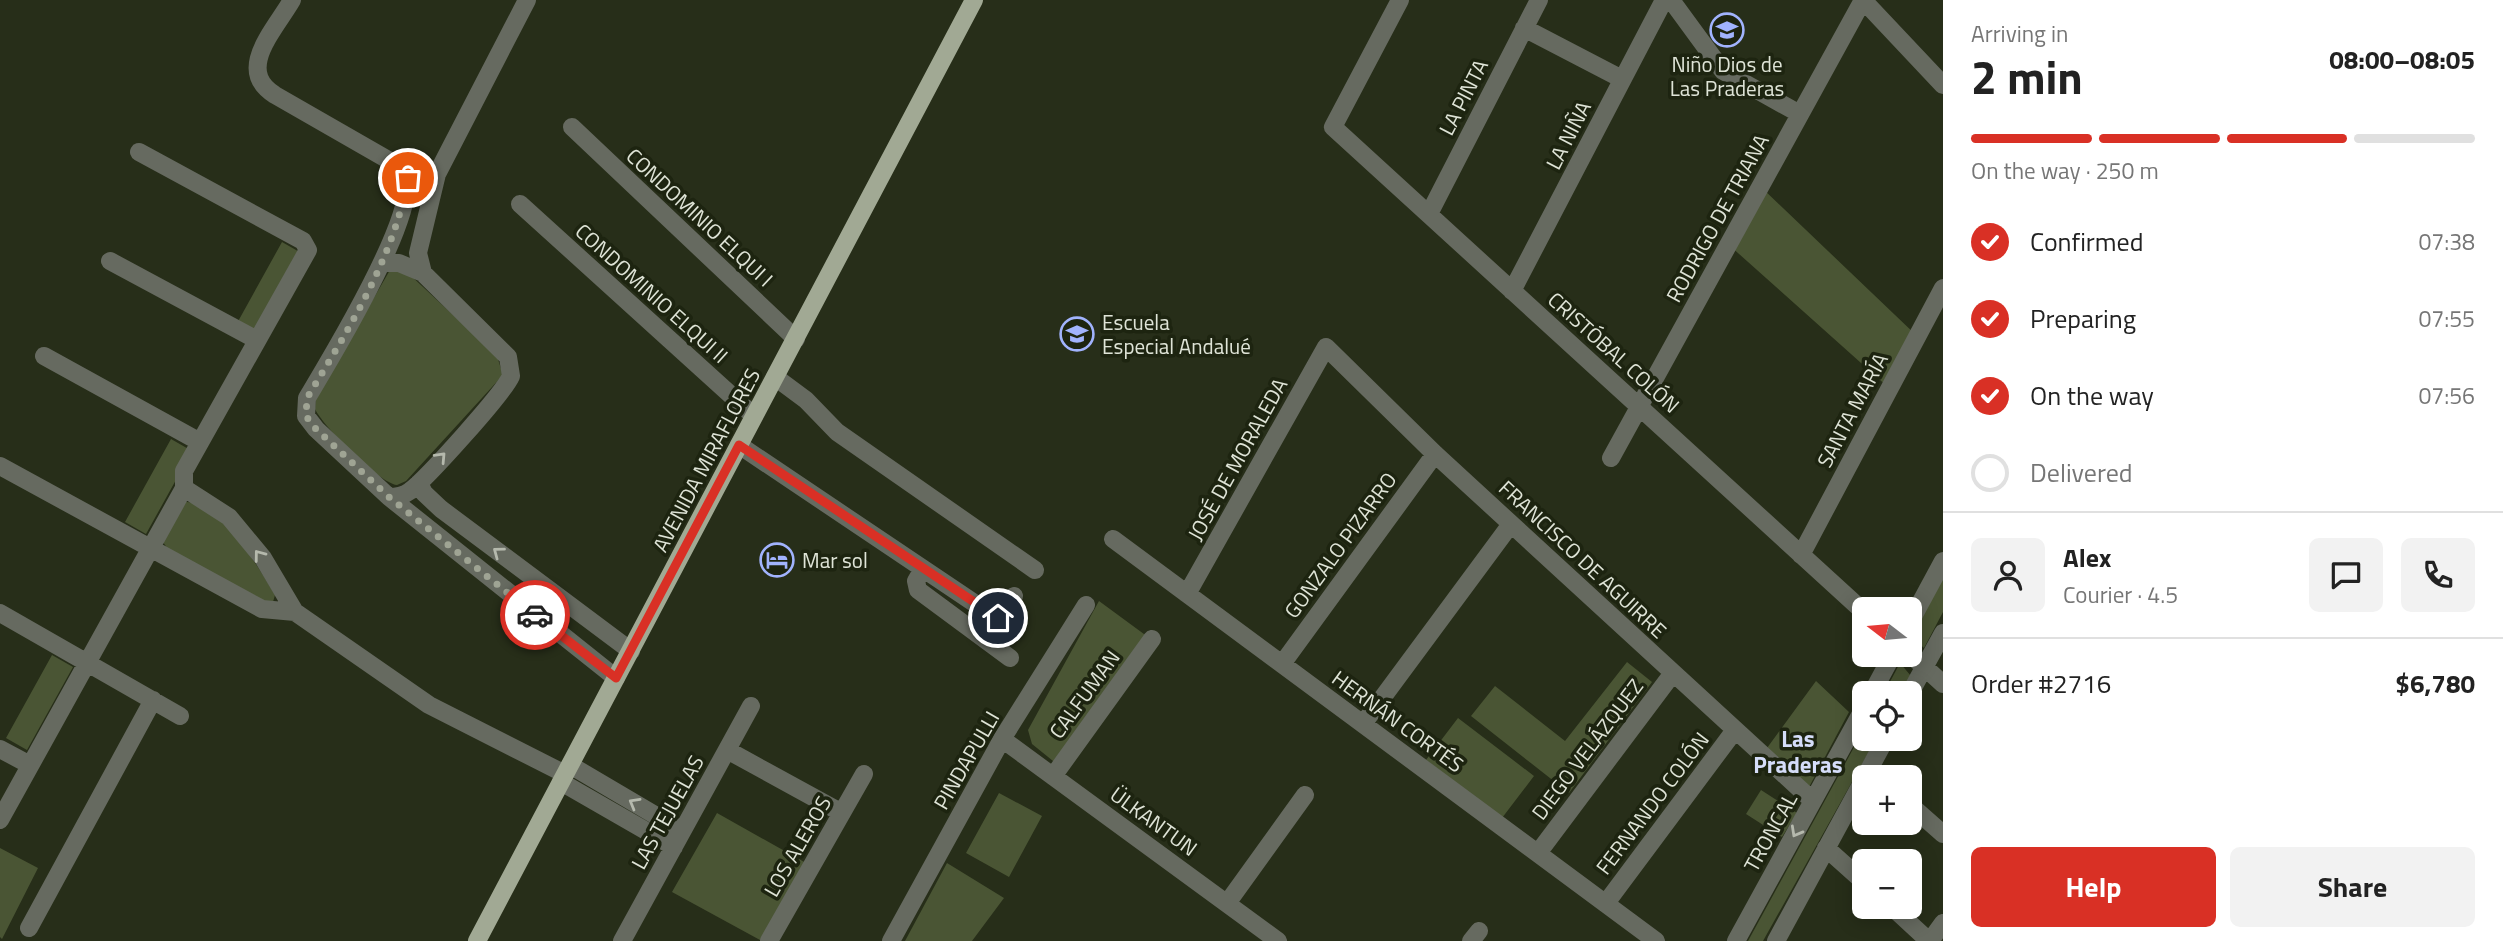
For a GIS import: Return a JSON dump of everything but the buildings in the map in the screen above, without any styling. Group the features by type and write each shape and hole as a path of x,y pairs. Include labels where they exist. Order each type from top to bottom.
{"main road":[{"name":"AVENIDA MIRAFLORES","path":"477,941 974,0"}],"street":[{"path":"292,0 258,60 258,80 275,95 391,160 404,169 408,178 401,216 383,263 307,398 305,410 308,421 389,497 616,678"},
{"path":"423,273 418,253 436,174 527,0"},
{"name":"CRISTÓBAL COLÓN","path":"1400,0 1333,127 1852,601"},
{"name":"LA PINTA","path":"1429,214 1539,0"},
{"name":"LA NIÑA","path":"1512,291 1664,0"},
{"path":"1671,0 1723,71 1800,114"},
{"path":"1863,0 1943,85"},
{"name":"RODRIGO DE TRIANA","path":"1611,458 1863,0"},
{"path":"1524,28 1622,79"},
{"name":"CONDOMINIO ELQUI I","path":"572,127 796,340"},
{"path":"0,820 184,488 184,471 307,250 303,241 139,152"},
{"path":"408,178 436,174"},
{"name":"CONDOMINIO ELQUI II","path":"520,204 754,416"},
{"path":"110,261 257,340"},
{"path":"383,263 399,262 423,273 504,352 511,362 512,371 505,387 419,483 403,495 389,497"},
{"name":"SANTA MARÍA","path":"1801,555 1943,288"},
{"name":"FRANCISCO DE AGUIRRE","path":"1326,347 1435,454 1813,801"},
{"name":"JOSÉ DE MORALEDA","path":"1187,594 1326,347"},
{"path":"44,356 200,442"},
{"path":"775,377 806,400 837,432 1035,570"},
{"path":"739,445 998,618"},
{"name":"GONZALO PIZARRO","path":"1282,664 1435,454"},
{"path":"0,466 262,609 295,612"},
{"path":"419,483 424,493 441,509 631,651"},
{"path":"184,488 229,517 263,558 295,612 429,705 565,774 678,839"},
{"path":"1363,723 1511,524"},
{"name":"HERNÁN CORTÉS","path":"1113,539 1656,941"},
{"path":"1922,600 1943,561"},
{"path":"923,569 916,581 918,590 1010,658"},
{"path":"984,639 1014,596"},
{"name":"PINDAPULLI","path":"891,941 1002,739 1086,605"},
{"path":"0,613 180,716"},
{"path":"1917,681 1943,633"},
{"name":"CALFUMAN","path":"1054,775 1152,639"},
{"path":"1922,664 1943,684"},
{"name":"DIEGO VELÁZQUEZ","path":"1538,853 1673,673"},
{"path":"29,928 153,700"},
{"name":"LAS TEJUELAS","path":"622,941 751,706"},
{"name":"FERNANDO COLÓN","path":"1606,903 1735,730"},
{"name":"TRONCAL","path":"1736,941 1852,730"},
{"name":"ÜLKANTUN","path":"1002,739 1278,941"},
{"path":"0,749 30,765"},
{"path":"727,750 842,813"},
{"name":"LOS ALEROS","path":"769,941 864,774"},
{"path":"1228,902 1305,795"},
{"path":"1776,941 1852,804"},
{"path":"1922,815 1943,834"},
{"path":"1826,848 1852,871"},
{"path":"1905,919 1929,941 1943,923"}],"green space":[{"path":"1761,187 1917,336 1889,388 1729,245"},
{"path":"282,242 303,254 257,337 236,325"},
{"path":"390,270 408,273 497,356 503,375 406,481 397,485 378,475 352,453 315,409 316,398"},
{"path":"171,439 192,451 146,534 125,522"},
{"path":"186,502 199,505 225,524 249,554 275,595 273,602 268,603 167,548 163,542"},
{"path":"1943,575 1943,612 1924,648 1922,613"},
{"path":"1099,601 1148,637 1058,765 1032,744 1028,730"},
{"path":"52,655 73,667 27,750 6,738"},
{"path":"1627,662 1652,682 1569,793 1471,716 1495,686 1565,741"},
{"path":"1898,667 1903,667 1911,676 1908,681 1890,681"},
{"path":"1816,681 1849,712 1808,789 1767,748"},
{"path":"1458,718 1534,776 1502,818 1426,760"},
{"path":"1852,751 1869,751 1861,765 1852,765 1852,782 1763,941 1748,941"},
{"path":"1761,790 1797,813 1782,837 1746,814"},
{"path":"999,793 1042,816 1009,877 966,853"},
{"path":"717,813 806,863 760,940 672,892"},
{"path":"0,848 38,868 2,939 0,937"},
{"path":"947,863 1004,898 972,941 905,941"}],"way so far":[{"path":"408,178 401,216 389,249 307,398 306,416 316,429 389,497 535,615"}],"place":[{"name":"Niño Dios de Las Praderas","path":"1727,30"},
{"name":"Escuela Especial Andalué","path":"1077,334"},
{"name":"Mar sol","path":"777,560"}],"district":[{"name":"Las Praderas","path":"1798,751"}],"route":[{"path":"535,615 616,678 739,445 998,618"}]}
